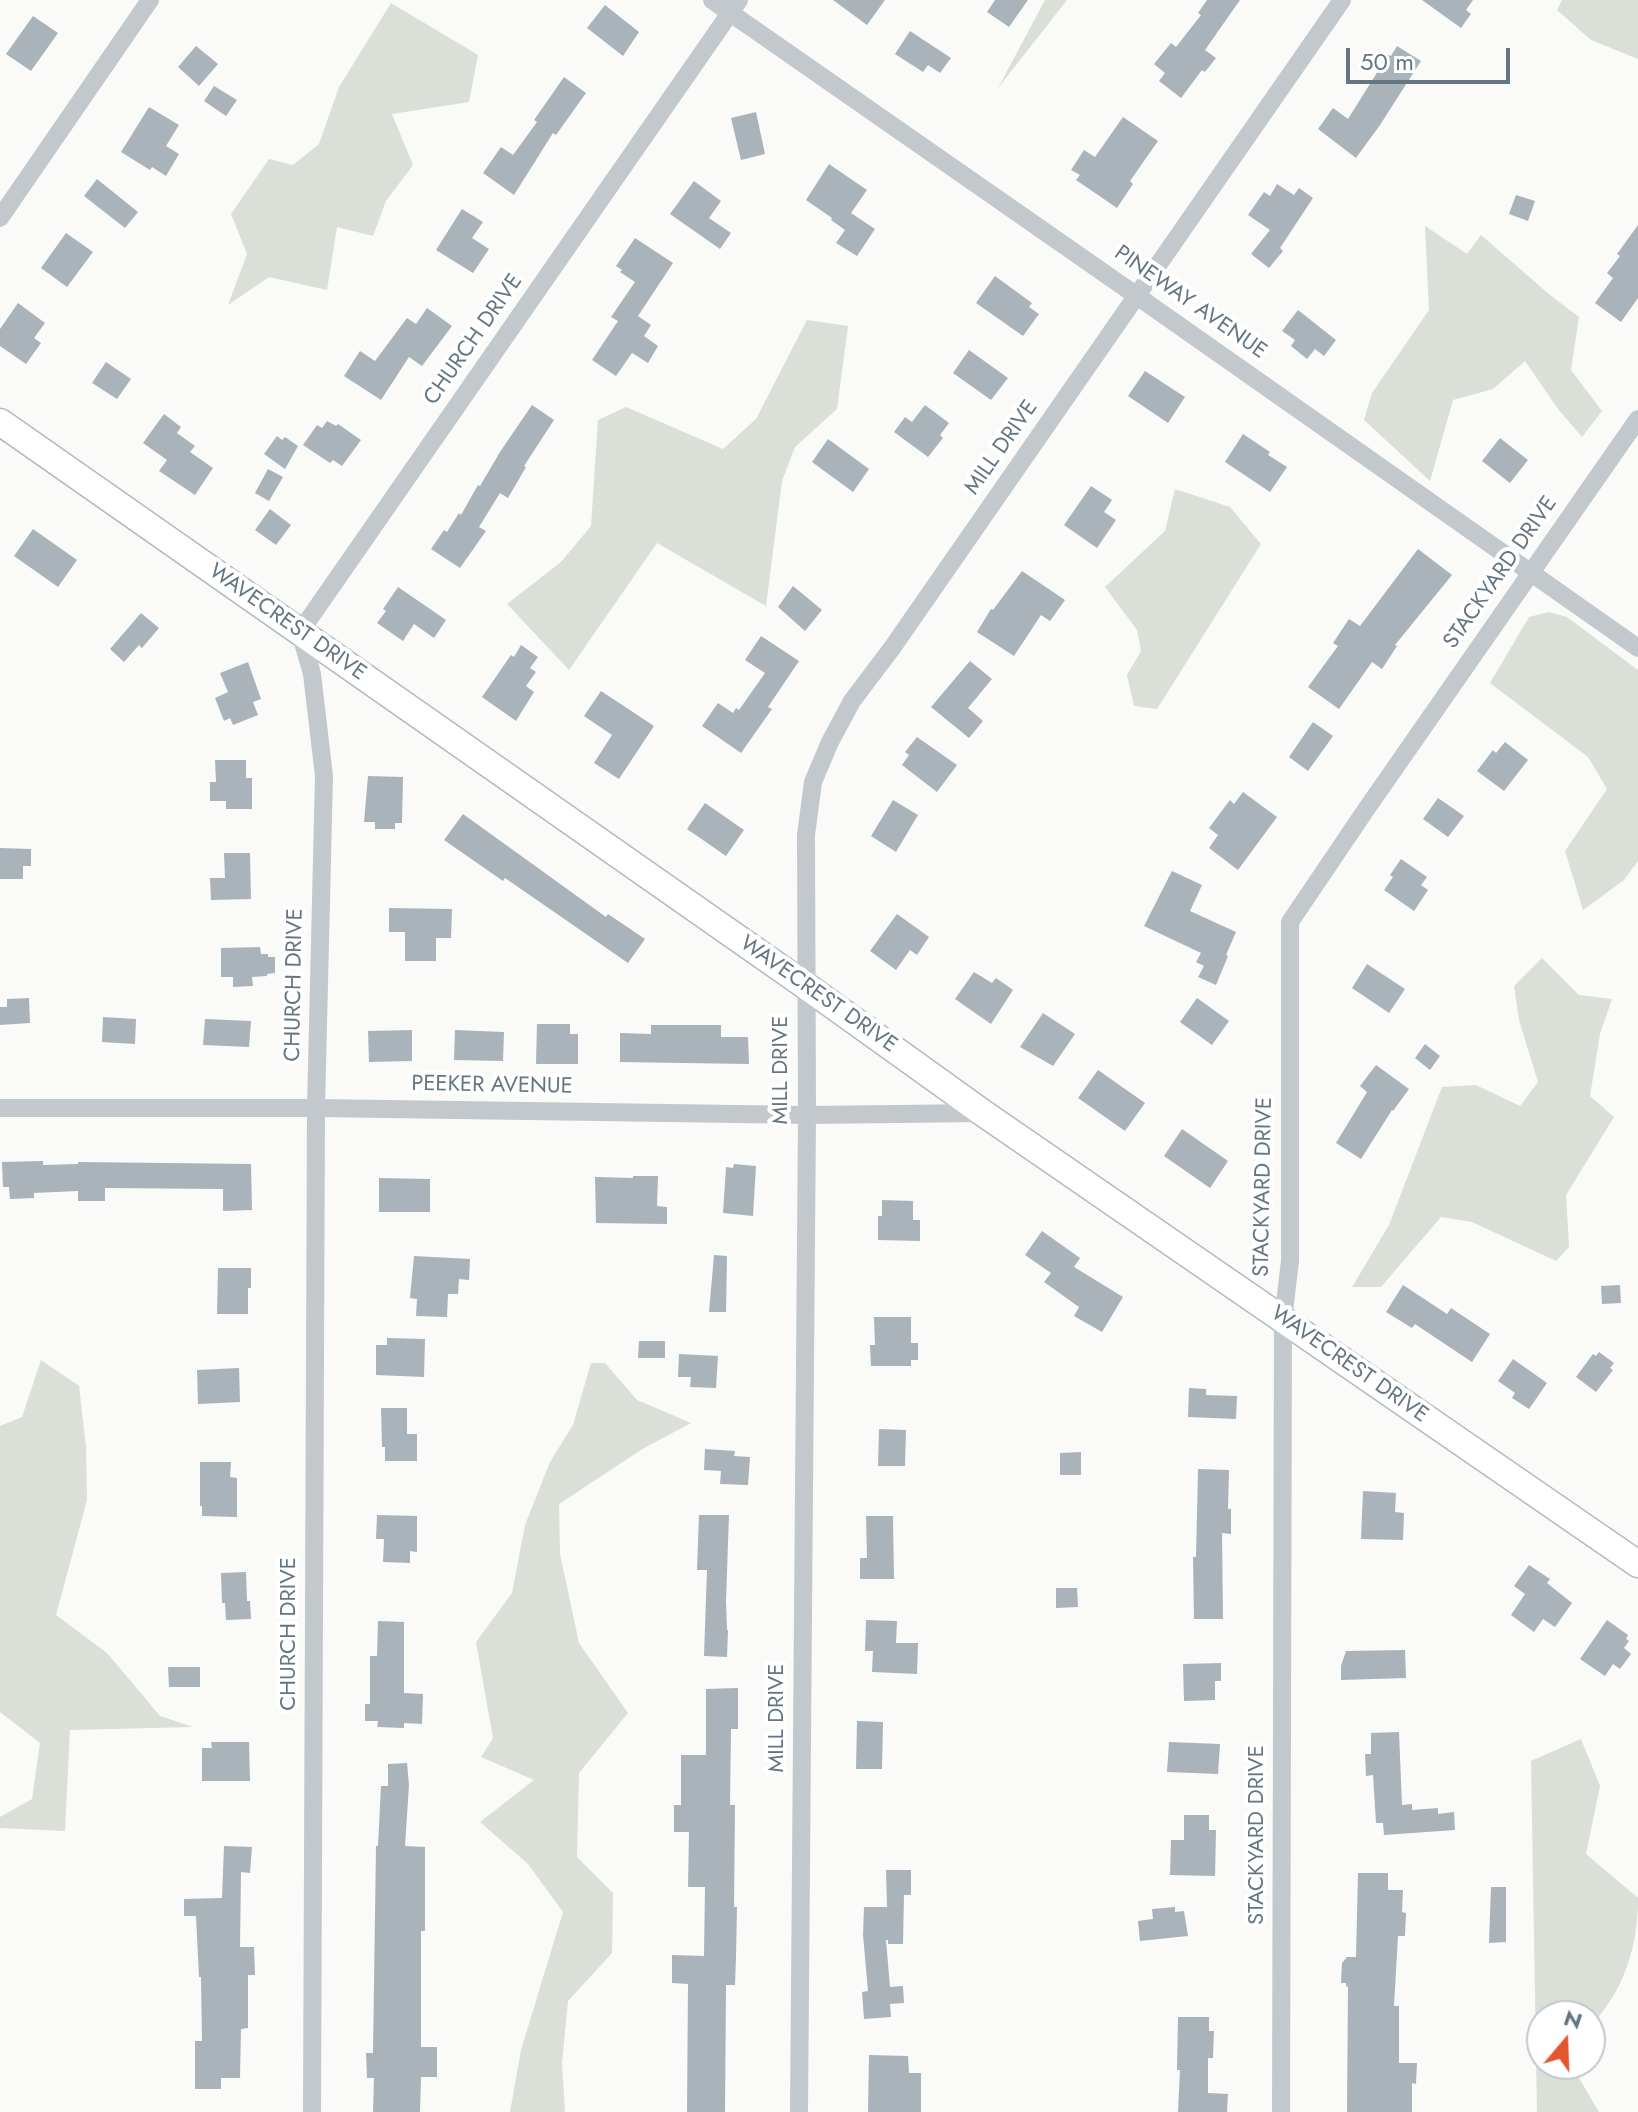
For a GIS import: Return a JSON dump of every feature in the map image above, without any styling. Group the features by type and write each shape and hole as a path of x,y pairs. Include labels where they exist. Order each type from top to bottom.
{"street":[{"path":"0,218 150,0"},
{"name":"PINEWAY AVENUE","path":"712,0 735,6 1137,296 1638,648"},
{"name":"MILL DRIVE","path":"799,2112 807,1115 806,835 813,782 852,701 892,648 1342,0"},
{"name":"CHURCH DRIVE","path":"312,2112 316,1108 324,776 312,674 300,632 735,6"},
{"name":"STACKYARD DRIVE","path":"1281,2112 1283,1320 1290,1261 1290,922 1638,419"},
{"name":"WAVECREST DRIVE","path":"0,422 983,1113 1638,1564"},
{"name":"PEEKER AVENUE","path":"0,1108 316,1108 807,1115 983,1113"}],"shaded area":[{"path":"1045,0 1067,0 998,88"},
{"path":"1562,0 1638,0 1638,59 1591,40 1557,10"},
{"path":"391,3 478,55 469,102 392,114 413,165 386,201 373,236 337,227 327,290 269,277 228,305 247,254 231,214 269,159 293,165 319,144 339,87"},
{"path":"1425,226 1467,254 1481,235 1579,317 1571,370 1602,411 1582,437 1525,361 1493,389 1453,400 1430,481 1364,420 1372,393 1429,310"},
{"path":"807,320 848,326 837,409 795,447 782,481 766,606 657,543 569,670 507,604 561,562 591,526 598,420 626,407 723,449 756,419"},
{"path":"1175,489 1230,507 1261,544 1157,709 1134,706 1127,675 1141,651 1137,630 1105,587 1165,531"},
{"path":"1549,612 1567,617 1638,670 1638,861 1624,880 1583,910 1565,851 1607,789 1588,757 1490,683 1529,617"},
{"path":"1542,958 1579,995 1612,999 1600,1034 1590,1096 1614,1117 1566,1195 1569,1247 1556,1261 1472,1222 1441,1217 1381,1287 1352,1287 1389,1225 1442,1087 1476,1085 1520,1106 1538,1082 1519,1020 1514,986"},
{"path":"41,1360 79,1386 86,1447 87,1500 56,1615 107,1653 160,1716 193,1727 70,1730 65,1831 0,1828 0,1817 32,1799 40,1743 0,1712 0,1426 22,1417"},
{"path":"591,1363 605,1363 637,1400 691,1423 644,1448 559,1504 560,1554 579,1643 628,1713 579,1773 577,1857 613,1893 612,1953 568,2001 562,2063 565,2112 510,2112 521,2050 563,1912 528,1864 480,1822 534,1780 481,1757 493,1738 476,1642 512,1593 525,1525 550,1462 573,1425"},
{"path":"1581,1739 1600,1786 1586,1854 1638,1898 1630,1957 1622,1980 1606,2006 1606,2000 1535,2000 1531,1761"},
{"path":"1536,2080 1580,2080 1599,2112 1537,2112"}],"building":[{"path":"833,0 885,0 867,25"},
{"path":"995,0 1028,0 1009,27 987,12"},
{"path":"1207,0 1240,0 1205,50 1216,58 1205,72 1202,70 1181,98 1159,81 1165,73 1154,64 1171,43 1176,47 1201,15 1198,13"},
{"path":"1422,0 1473,0 1466,10 1471,14 1461,28"},
{"path":"605,5 639,32 623,56 587,28"},
{"path":"33,16 58,33 31,71 6,54"},
{"path":"910,31 951,58 940,73 928,65 923,72 895,54"},
{"path":"196,46 218,64 199,86 178,67"},
{"path":"1397,46 1421,61 1356,158 1318,129 1333,108 1348,119 1388,55 1391,56"},
{"path":"564,77 586,93 556,135 553,133 514,195 483,173 501,147 513,155"},
{"path":"214,86 237,100 226,116 204,101"},
{"path":"149,107 179,125 166,146 179,154 166,176 121,152"},
{"path":"756,112 765,154 741,160 731,118"},
{"path":"1123,117 1158,141 1130,181 1133,184 1117,208 1076,180 1080,175 1071,170 1084,150 1095,157"},
{"path":"829,164 867,190 851,213 875,229 857,256 836,243 845,230 806,200"},
{"path":"97,179 138,212 125,228 84,196"},
{"path":"694,181 721,201 709,218 731,233 720,249 670,214"},
{"path":"1277,184 1294,195 1299,188 1313,198 1280,248 1283,251 1269,268 1251,254 1270,230 1248,215 1264,192 1270,196"},
{"path":"1516,195 1535,201 1528,221 1509,214"},
{"path":"462,209 483,222 472,238 489,249 473,273 436,250"},
{"path":"1638,225 1638,298 1621,322 1595,303 1613,278 1607,273 1620,256 1617,254"},
{"path":"66,233 93,252 67,287 41,268"},
{"path":"635,238 673,263 638,316 651,325 644,336 658,346 648,363 632,353 616,376 592,360 618,321 611,317 635,282 616,266"},
{"path":"995,276 1032,303 1029,307 1039,314 1023,336 976,303"},
{"path":"18,303 45,323 34,338 41,343 26,364 0,346 0,329"},
{"path":"427,308 452,326 422,366 409,357 381,400 344,376 360,351 375,361 407,318 416,324"},
{"path":"1298,310 1336,340 1324,356 1315,349 1307,359 1291,346 1295,340 1282,331"},
{"path":"969,350 1008,378 991,400 953,373"},
{"path":"106,362 131,379 117,399 92,383"},
{"path":"1145,371 1185,397 1168,423 1128,396"},
{"path":"532,405 554,420 524,466 508,498 500,493 479,527 486,531 460,568 431,549 459,513 461,515"},
{"path":"925,405 949,423 940,435 943,438 928,457 894,432 905,417 912,422"},
{"path":"164,414 181,427 177,433 195,446 190,452 213,468 195,495 159,471 167,460 143,443"},
{"path":"327,421 336,426 338,424 361,440 342,466 333,460 330,463 303,445 317,425 322,428"},
{"path":"1243,434 1287,467 1270,492 1225,462"},
{"path":"277,436 282,440 285,437 298,446 285,469 264,454"},
{"path":"1500,438 1528,460 1510,483 1482,461"},
{"path":"828,439 869,469 853,492 812,462"},
{"path":"268,469 283,477 269,501 255,493"},
{"path":"1091,486 1112,500 1104,512 1116,520 1097,548 1064,525"},
{"path":"270,509 291,525 276,545 255,530"},
{"path":"33,529 77,560 58,587 14,556"},
{"path":"1418,549 1452,575 1395,645 1382,669 1372,662 1339,709 1308,687 1338,646 1333,643 1349,619 1360,626"},
{"path":"1022,571 1065,600 1050,621 1041,615 1014,656 977,632"},
{"path":"793,586 822,610 805,631 778,607"},
{"path":"398,587 446,620 434,638 414,624 403,641 377,623"},
{"path":"141,613 159,628 142,648 139,645 124,662 110,649"},
{"path":"761,636 799,661 768,707 772,709 741,753 702,726 718,703 733,713 736,708 739,710 765,673 745,660"},
{"path":"521,645 538,657 530,668 536,672 526,686 534,692 516,721 482,697"},
{"path":"970,661 992,679 968,708 983,721 969,738 931,707"},
{"path":"248,662 261,699 253,702 258,715 233,725 230,718 224,721 215,698 228,692 220,673"},
{"path":"601,691 654,726 619,779 594,763 612,735 584,716"},
{"path":"1313,722 1333,736 1308,771 1289,757"},
{"path":"917,737 957,765 937,792 902,765 909,755 905,752"},
{"path":"1505,742 1528,760 1504,791 1477,771 1493,750 1496,753"},
{"path":"215,760 246,760 246,778 252,778 252,809 226,809 226,801 210,801 210,782 216,782"},
{"path":"368,776 403,777 402,823 395,823 395,829 375,829 375,822 364,822"},
{"path":"1243,792 1277,817 1238,870 1209,848 1218,835 1209,828 1230,800 1234,804"},
{"path":"1438,798 1464,816 1448,837 1423,819"},
{"path":"893,800 918,815 896,852 871,836"},
{"path":"705,803 744,830 726,856 687,829"},
{"path":"463,814 606,917 608,914 645,939 628,963 444,840"},
{"path":"0,848 31,849 31,866 23,866 23,879 0,879"},
{"path":"224,853 250,853 251,899 211,900 210,878 225,878"},
{"path":"1401,859 1427,877 1421,885 1428,890 1414,911 1384,890"},
{"path":"1172,871 1202,885 1190,911 1236,932 1216,985 1198,977 1204,966 1196,962 1201,953 1144,926"},
{"path":"389,908 452,909 451,938 436,938 436,961 405,961 405,932 389,932"},
{"path":"897,914 929,937 917,955 910,950 896,970 870,951"},
{"path":"260,947 261,954 275,957 275,973 252,977 253,986 233,987 233,977 221,977 221,948"},
{"path":"1367,964 1405,989 1389,1013 1352,988"},
{"path":"974,972 992,983 996,978 1013,990 991,1024 955,999"},
{"path":"29,998 30,1023 0,1025 0,1007 7,1007 7,999"},
{"path":"1197,998 1229,1021 1212,1045 1180,1022"},
{"path":"1043,1013 1075,1034 1053,1066 1020,1047"},
{"path":"103,1017 136,1019 135,1044 102,1042"},
{"path":"205,1019 251,1021 249,1047 203,1045"},
{"path":"537,1024 570,1024 570,1034 578,1034 578,1064 536,1064"},
{"path":"651,1025 721,1025 721,1037 748,1037 749,1064 620,1062 620,1033 651,1034"},
{"path":"412,1030 412,1061 369,1062 368,1031"},
{"path":"455,1030 504,1032 503,1061 454,1060"},
{"path":"1425,1044 1440,1056 1430,1070 1415,1058"},
{"path":"1376,1065 1409,1089 1361,1159 1336,1143 1367,1092 1360,1086"},
{"path":"1098,1070 1145,1103 1125,1131 1078,1098"},
{"path":"1182,1129 1228,1161 1210,1188 1164,1156"},
{"path":"43,1161 43,1165 78,1162 251,1164 252,1210 223,1211 223,1189 105,1188 105,1201 78,1201 78,1191 34,1193 34,1198 10,1199 9,1187 3,1187 2,1162"},
{"path":"734,1164 756,1166 753,1216 723,1213 726,1167 733,1168"},
{"path":"658,1176 657,1206 667,1207 667,1224 596,1223 595,1177"},
{"path":"379,1178 430,1179 430,1212 379,1212"},
{"path":"882,1200 913,1201 913,1220 920,1220 920,1241 878,1240"},
{"path":"1042,1231 1080,1258 1074,1267 1123,1297 1102,1332 1074,1316 1079,1307 1044,1282 1051,1273 1025,1255"},
{"path":"714,1255 727,1256 726,1312 709,1312"},
{"path":"414,1256 470,1259 469,1280 459,1279 458,1294 448,1294 447,1317 416,1316 417,1299 410,1298"},
{"path":"218,1268 251,1268 248,1314 217,1314"},
{"path":"1403,1285 1447,1314 1451,1308 1490,1334 1472,1362 1415,1324 1412,1328 1386,1312"},
{"path":"1620,1285 1621,1303 1602,1304 1601,1286"},
{"path":"874,1317 911,1317 911,1343 918,1343 918,1360 911,1360 911,1366 871,1366 870,1345 875,1345"},
{"path":"387,1338 425,1339 424,1377 376,1375 376,1345 387,1345"},
{"path":"639,1341 665,1341 665,1358 638,1358"},
{"path":"1599,1352 1614,1363 1610,1368 1613,1370 1596,1392 1576,1377 1593,1354 1596,1356"},
{"path":"679,1354 718,1356 716,1388 690,1387 691,1377 678,1377"},
{"path":"1513,1359 1547,1383 1529,1409 1512,1398 1515,1393 1498,1381"},
{"path":"239,1368 240,1402 198,1404 197,1370"},
{"path":"1189,1388 1206,1389 1206,1395 1237,1396 1236,1419 1188,1417"},
{"path":"381,1408 407,1408 407,1434 417,1434 417,1461 385,1461"},
{"path":"879,1429 906,1430 905,1466 878,1466"},
{"path":"705,1449 735,1451 734,1456 750,1457 748,1485 720,1484 721,1471 704,1470"},
{"path":"1081,1452 1081,1475 1060,1475 1060,1453"},
{"path":"200,1462 231,1462 230,1477 237,1478 237,1517 202,1516"},
{"path":"1198,1469 1229,1470 1231,1534 1222,1533 1223,1619 1194,1619 1193,1557 1196,1557"},
{"path":"1363,1491 1396,1493 1395,1512 1404,1513 1403,1540 1361,1539"},
{"path":"377,1515 417,1516 417,1552 410,1551 410,1563 383,1562 384,1539 376,1539"},
{"path":"699,1515 729,1515 727,1657 704,1656 707,1570 697,1570"},
{"path":"866,1516 893,1516 894,1579 860,1579 860,1558 867,1558"},
{"path":"1529,1565 1550,1579 1547,1583 1572,1603 1555,1627 1543,1619 1534,1632 1511,1615 1525,1594 1514,1586"},
{"path":"246,1572 251,1619 226,1620 221,1573"},
{"path":"1056,1588 1077,1588 1078,1607 1056,1608"},
{"path":"866,1620 897,1621 896,1643 918,1643 917,1674 872,1672 873,1651 865,1651"},
{"path":"1607,1620 1628,1635 1626,1639 1629,1641 1624,1648 1631,1654 1620,1669 1613,1664 1605,1676 1580,1659"},
{"path":"378,1621 404,1622 404,1693 423,1694 422,1724 404,1723 404,1728 377,1727 378,1721 365,1721 365,1704 370,1704 370,1656 377,1656"},
{"path":"1405,1650 1406,1678 1341,1680 1346,1651"},
{"path":"1221,1663 1221,1681 1215,1681 1215,1700 1184,1701 1183,1664"},
{"path":"168,1667 200,1667 200,1687 169,1687"},
{"path":"738,1688 738,1729 731,1729 730,1805 735,1805 736,1957 735,1985 726,1985 725,2112 687,2112 688,1984 672,1983 672,1955 704,1956 705,1887 688,1887 689,1832 674,1832 674,1805 681,1805 681,1755 706,1755 706,1689"},
{"path":"857,1721 883,1722 882,1769 856,1769"},
{"path":"1399,1732 1402,1805 1412,1804 1412,1810 1438,1808 1438,1814 1454,1812 1455,1830 1384,1835 1383,1823 1376,1823 1373,1775 1366,1776 1365,1754 1371,1754 1371,1733"},
{"path":"211,1742 249,1742 250,1781 202,1781 202,1748 212,1748"},
{"path":"1169,1742 1220,1744 1218,1774 1167,1772"},
{"path":"407,1763 409,1785 405,1846 425,1847 421,2047 437,2047 437,2077 421,2077 420,2112 373,2112 374,2078 367,2078 366,2053 373,2053 376,1846 381,1786 388,1786 388,1764"},
{"path":"1184,1815 1209,1815 1209,1830 1216,1830 1215,1876 1170,1875 1171,1840 1184,1840"},
{"path":"224,1846 252,1847 250,1873 241,1872 240,1947 254,1947 255,1975 248,1975 248,2028 241,2029 240,2078 221,2078 221,2089 195,2089 195,2041 202,2041 201,1977 196,1916 184,1916 184,1899 222,1898"},
{"path":"886,1870 911,1870 911,1895 904,1895 903,1944 888,1944 886,1940 890,1987 903,1986 904,2003 890,2004 891,2017 864,2019 862,1992 868,1991 864,1907 887,1907"},
{"path":"1358,1873 1388,1873 1388,1890 1403,1890 1405,1936 1398,1936 1394,2006 1399,2006 1399,2063 1417,2063 1416,2084 1412,2083 1412,2112 1347,2112 1348,1987 1346,1983 1341,1983 1342,1963 1347,1957 1356,1957"},
{"path":"1491,1887 1506,1887 1506,1942 1489,1943"},
{"path":"1175,1907 1175,1912 1184,1911 1188,1936 1140,1941 1138,1921 1153,1919 1152,1909"},
{"path":"1178,2017 1209,2017 1209,2031 1214,2031 1213,2058 1208,2058 1208,2093 1228,2094 1227,2112 1178,2112"},
{"path":"869,2055 908,2056 909,2073 921,2073 921,2112 868,2112"}]}
